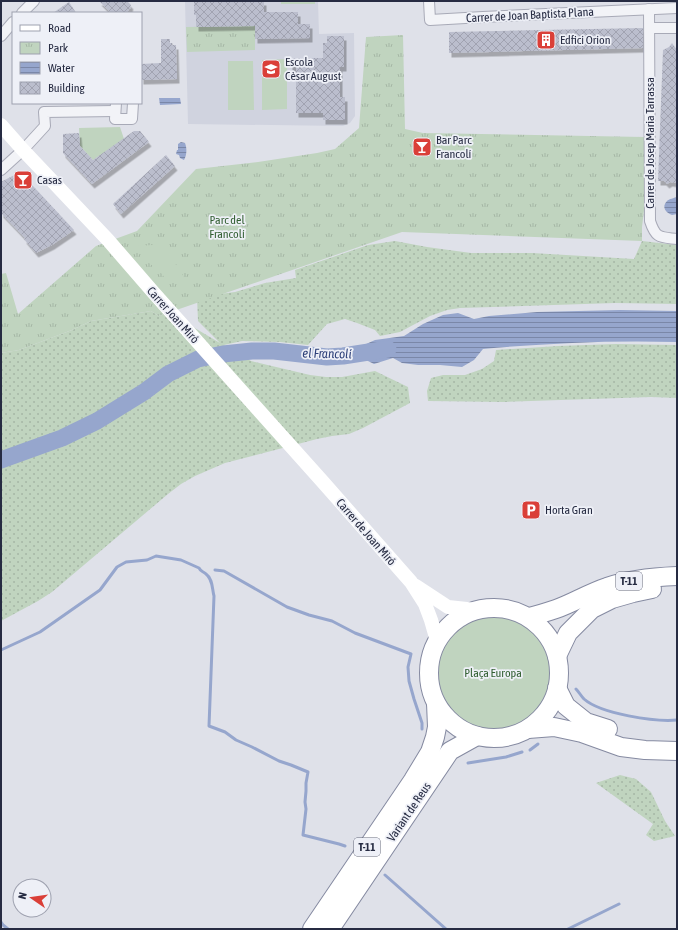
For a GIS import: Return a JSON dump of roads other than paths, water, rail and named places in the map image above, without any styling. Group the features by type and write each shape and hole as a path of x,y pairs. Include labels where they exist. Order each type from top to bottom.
{"highway":[{"name":"T-11","path":"529,617 556,609 608,587 648,578 677,576"},
{"name":"T-11","path":"557,656 568,633 592,609 612,599 632,593 650,589 677,588"},
{"name":"T-11","path":"489,607 505,608 529,617 537,623 554,646 559,666 558,688 544,715 528,729 503,738 486,738 477,736 458,727 445,716 436,703 429,682 430,660 436,641 450,624 466,613 476,610 489,607"},
{"path":"558,688 566,706 586,722 622,734 645,738 677,740"},
{"name":"T-11","path":"428,770 430,752 435,737 436,703"},
{"path":"528,729 554,727 582,733 621,747 645,750 677,751"},
{"name":"T-11","path":"428,770 450,751 477,736"},
{"name":"Variant de Reus","path":"312,929 428,770"},
{"name":"Variant de Reus","path":"330,929 428,770"}],"street":[{"path":"23,12 34,1"},
{"name":"Carrer de Joan Baptista Plana","path":"429,1 430,20 677,8"},
{"path":"649,9 650,28 677,28"},
{"path":"1,36 12,23"},
{"name":"Carrer de Josep Maria Tarrassa","path":"650,28 650,221 653,230 658,236 677,239"},
{"path":"1,170 44,126 44,112 115,107 115,119 132,119 133,104"},
{"name":"Carrer Joan Miró","path":"1,126 108,240 152,292 322,481"},
{"name":"Carrer de Joan Miró","path":"322,481 428,600 448,607 476,610"},
{"path":"428,600 436,641"}],"water":[{"path":"159,98 180,98 181,104 160,105"},
{"path":"181,142 185,143 186,147 184,160 176,154 178,144"},
{"path":"677,197 677,214 672,215 666,211 664,205 668,200"},
{"path":"620,310 677,311 677,342 580,342 483,349 474,360 462,367 402,363 393,358 374,364 366,360 364,345 375,340 404,336 423,324 443,315 458,313 474,319 489,316 537,312"}],"waterway":[{"name":"el Francolí","path":"1,460 62,438 97,421 144,392 168,374 198,359 223,354 252,351 274,351 327,357 388,349"},
{"path":"1,650 40,632 100,590 117,567 126,562 147,560 156,556 181,560 199,568 210,579 214,596 209,726 225,732 236,740 279,761 308,772 303,835 345,846"},
{"path":"215,570 224,571 287,607 332,621 355,633 411,654 408,667 409,681 422,723 422,729"},
{"path":"576,689 584,699 592,704 615,713 656,720 677,720"},
{"path":"530,750 538,744"},
{"path":"468,763 506,757 522,752"},
{"path":"385,875 446,929"},
{"path":"568,929 619,904"},
{"path":"1,922 8,929"}],"place":[{"name":"Edfici Orion","path":"546,40"},
{"name":"Escola Cèsar August","path":"271,69"},
{"name":"Bar Parc Francolí","path":"422,147"},
{"name":"Casas","path":"23,180"},
{"name":"Horta Gran","path":"531,510"}],"park label":[{"name":"Parc del Francolí","path":"227,227"},
{"name":"Plaça Europa","path":"493,673"}]}
